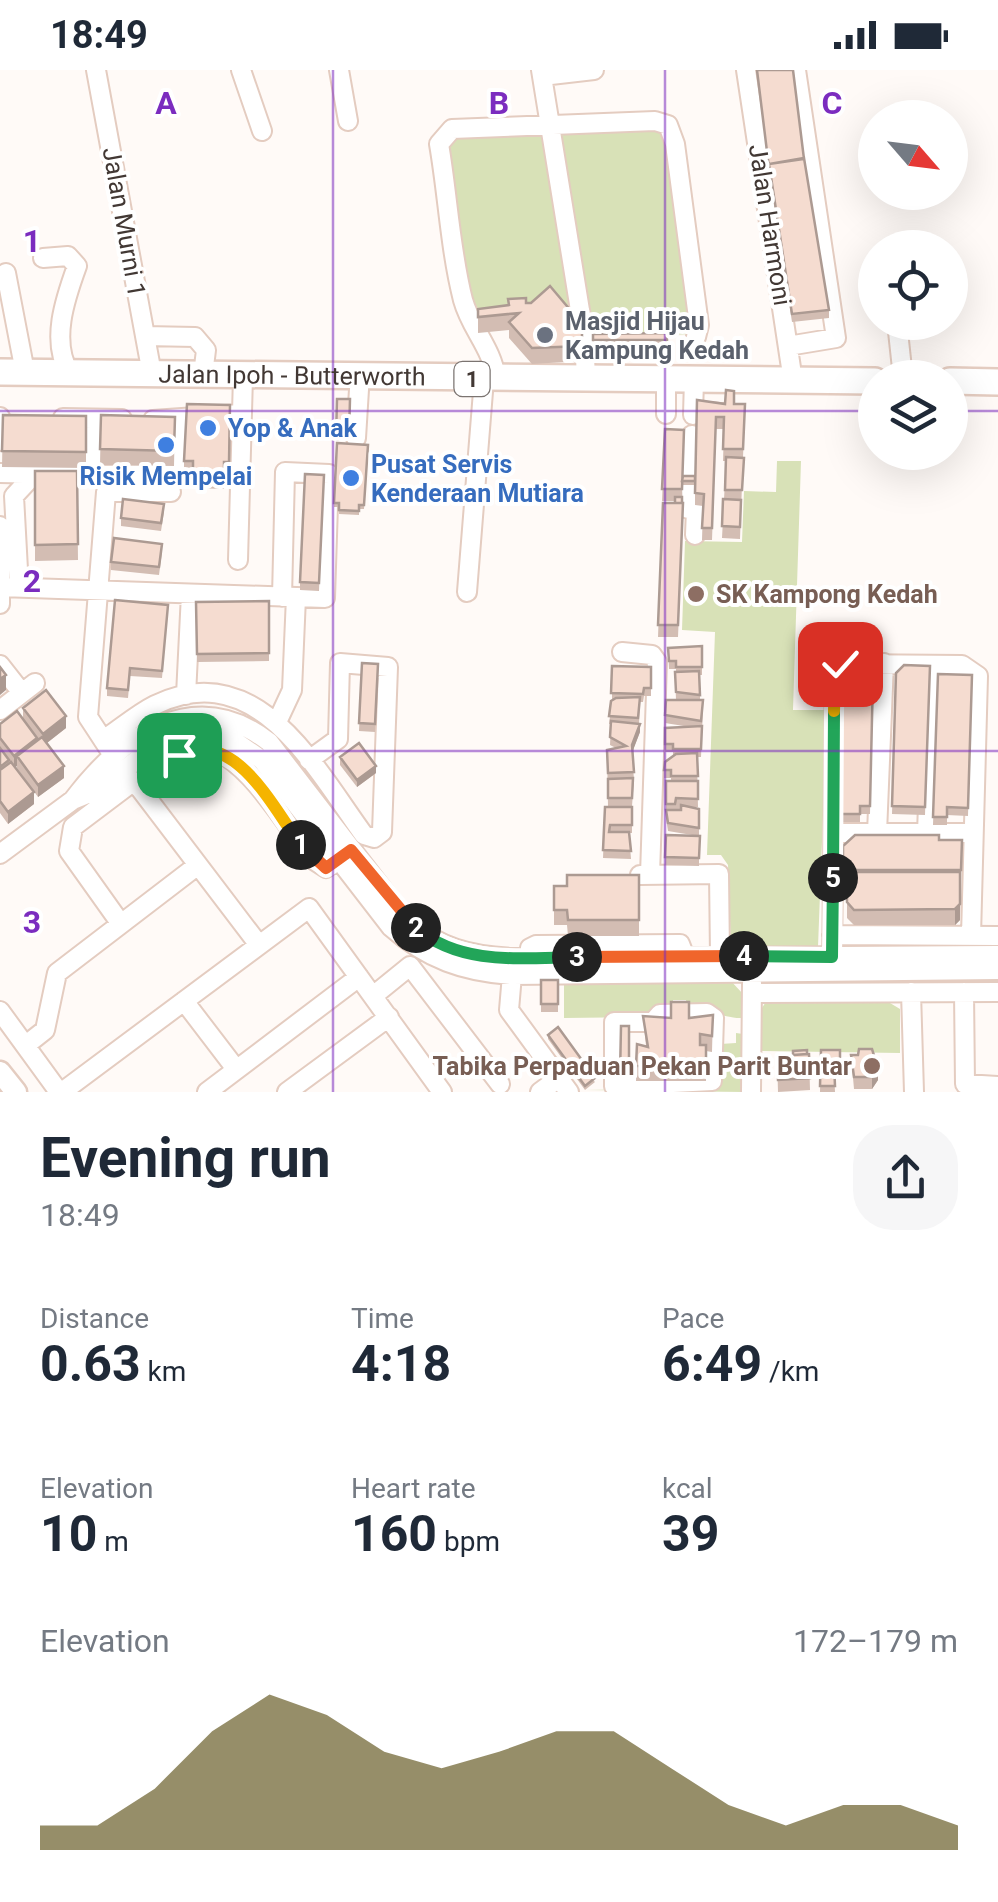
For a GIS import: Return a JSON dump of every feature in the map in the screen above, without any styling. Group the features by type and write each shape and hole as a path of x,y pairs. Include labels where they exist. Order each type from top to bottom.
{"highway":[{"name":"Jalan Ipoh - Butterworth","path":"12,372 64,362 152,374 360,374 490,379 663,373 694,379 858,381"},
{"name":"Jalan Ipoh - Butterworth","path":"0,384 64,362"},
{"path":"968,382 998,382"}],"main road":[{"path":"0,1072 16,1092"}],"street":[{"name":"Jalan Murni 1","path":"96,70 152,374"},
{"path":"241,70 262,131"},
{"path":"339,70 348,122"},
{"path":"586,378 590,348 542,73 594,70"},
{"name":"Jalan Harmoni","path":"746,70 793,381"},
{"path":"788,346 836,338 796,70"},
{"path":"467,592 494,364 473,329 464,304 439,144 452,129 655,120 672,130 699,325 696,337"},
{"path":"43,258 68,256 77,266 61,319 64,362"},
{"path":"6,274 12,372"},
{"path":"146,336 194,337 206,350 203,375"},
{"path":"663,373 666,414"},
{"path":"356,438 360,374"},
{"path":"238,560 243,376"},
{"path":"693,415 694,379"},
{"path":"0,440 14,417 180,420 206,414 240,414"},
{"path":"94,419 94,476"},
{"path":"0,473 176,474 180,420"},
{"path":"692,435 688,509 696,510 695,535"},
{"path":"6,588 191,594 289,597 325,598 329,474 286,472 289,597 292,690 278,720"},
{"path":"0,604 6,588 14,496 28,482"},
{"path":"171,492 106,492 88,717 259,945"},
{"path":"0,526 6,588"},
{"path":"186,695 191,594"},
{"path":"622,652 652,655 657,662 650,875"},
{"path":"103,740 155,705 186,695 233,698 278,720 364,835 374,838 382,832 388,667 340,663 338,739 309,760"},
{"path":"832,964 835,671 844,663 962,665 978,676 971,936"},
{"path":"877,833 884,663"},
{"path":"0,664 29,688 0,710"},
{"path":"926,833 933,665"},
{"path":"121,924 69,851 73,827 128,774 160,724 204,714 228,718 268,742 409,943 463,969 686,956 720,956 752,964"},
{"path":"3,845 73,800 194,748 222,754 239,763 312,859 326,868 345,854"},
{"path":"834,833 973,833"},
{"path":"26,1045 45,1030 57,973 198,865"},
{"path":"620,875 719,874 720,956"},
{"path":"952,880 972,880"},
{"path":"833,881 853,881"},
{"path":"0,1011 61,1092 309,908 389,1017 436,1090"},
{"path":"832,935 998,936"},
{"path":"832,964 998,955"},
{"path":"518,963 832,964 998,970"},
{"path":"518,963 508,1010 564,1085 540,1092"},
{"path":"751,1092 752,964"},
{"path":"373,996 410,966 499,1090"},
{"path":"206,1092 359,977"},
{"path":"752,992 998,992"},
{"path":"911,992 914,1092"},
{"path":"964,992 965,1084 998,1086"},
{"path":"184,1001 236,1070"},
{"path":"707,1013 716,1026 712,1082 614,1086 614,1022 653,1022 660,1014 707,1013"},
{"path":"287,1092 389,1017"},
{"path":"716,1026 752,1024"}],"green space":[{"path":"665,126 693,334 593,338 476,316 468,307 443,145 448,136"},
{"path":"777,461 801,461 793,710 827,710 818,947 731,948 728,865 721,855 707,855 715,632 682,630 685,541 742,542 744,491 776,492"},
{"path":"730,980 743,994 742,1018 687,1008 686,1000 673,1000 673,1009 647,1017 564,1018 564,982"},
{"path":"767,1000 885,1000 900,1009 900,1053 760,1051 762,1008"},
{"path":"736,1033 743,1034 743,1092 585,1090 708,1088 720,1044 736,1043"}],"building":[{"path":"757,70 793,70 804,159 769,164 769,168"},
{"path":"804,158 829,310 792,314 769,164"},
{"path":"550,286 582,324 582,346 532,348 509,322 519,313 478,317 478,309 509,305 508,299 526,298 526,303 531,303"},
{"path":"667,333 667,340 593,340 593,334"},
{"path":"726,390 734,391 734,404 745,404 743,449 723,449 724,417 716,417 712,528 702,528 704,494 695,493 697,400 725,404"},
{"path":"337,399 350,399 349,437 336,437"},
{"path":"187,404 230,405 229,462 224,462 224,473 193,472 193,461 184,461"},
{"path":"3,415 86,416 86,452 2,451"},
{"path":"101,415 175,417 174,451 100,449"},
{"path":"665,429 684,430 682,489 662,489"},
{"name":"Pusat Servis Kenderaan Mutiara","path":"337,443 368,445 364,505 359,505 359,511 339,510 339,503 334,503"},
{"path":"726,457 744,458 742,490 725,490"},
{"path":"35,471 77,471 78,544 35,545"},
{"path":"305,474 324,475 319,583 300,582"},
{"path":"123,499 164,504 161,523 121,518"},
{"path":"723,499 741,500 740,527 722,526"},
{"path":"663,503 683,503 678,625 658,625"},
{"path":"114,538 162,544 159,567 111,562"},
{"path":"115,600 168,605 162,671 130,668 128,690 107,688"},
{"path":"269,601 269,653 197,654 196,602"},
{"path":"702,646 702,667 676,667 676,661 669,661 668,648"},
{"path":"362,663 378,664 375,724 359,723"},
{"path":"839,663 858,667 858,675 873,675 870,806 860,806 860,814 836,814"},
{"path":"904,665 930,666 925,807 892,806 896,673"},
{"path":"612,666 651,667 651,688 644,688 643,694 611,693"},
{"path":"699,671 700,695 676,692 675,672"},
{"path":"938,674 972,675 968,808 947,807 947,817 933,817"},
{"path":"46,690 66,716 43,734 23,708"},
{"path":"640,697 638,718 609,716 611,701"},
{"path":"666,700 703,700 701,721 665,715"},
{"path":"17,711 37,738 14,756 0,738 0,724"},
{"path":"611,721 640,724 632,745 634,772 608,773 607,750 626,746 610,737"},
{"path":"702,726 701,749 673,749 673,744 665,744 665,728"},
{"path":"42,737 64,766 38,785 17,756"},
{"path":"359,743 376,766 357,780 340,757"},
{"path":"0,748 9,760 0,767"},
{"path":"697,753 698,776 671,776 671,770 664,770 665,762 676,754"},
{"path":"11,762 34,792 8,812 0,801 0,770"},
{"path":"633,778 632,798 608,798 608,779"},
{"path":"666,781 698,781 698,799 676,798 675,804 666,804"},
{"path":"681,805 699,809 699,828 668,823 666,810 681,810"},
{"path":"605,807 632,807 632,825 610,825 609,832 629,832 631,851 603,850"},
{"path":"666,835 700,836 699,858 665,857"},
{"path":"855,835 939,835 939,840 962,840 961,870 843,870 843,846"},
{"path":"847,872 960,872 960,904 955,909 854,910 847,902"},
{"path":"567,875 639,875 639,920 568,920 567,910 554,910 554,886 567,886"},
{"path":"541,980 558,980 558,1004 541,1004"},
{"path":"671,1002 689,1002 689,1018 713,1015 712,1036 700,1034 700,1045 706,1045 706,1066 636,1066 637,1044 648,1047 643,1016 671,1018"},
{"path":"621,1026 629,1026 629,1075 620,1075"},
{"path":"558,1027 595,1078 585,1086 548,1035"},
{"path":"859,1049 872,1049 878,1068 872,1077 854,1077 851,1055 858,1055"},
{"path":"821,1050 840,1050 840,1062 834,1062 835,1086 820,1086"},
{"path":"809,1054 810,1078 778,1080 777,1056"}],"place":[{"name":"Masjid Hijau Kampung Kedah","path":"545,335"},
{"name":"Yop & Anak","path":"208,428"},
{"name":"Risik Mempelai","path":"166,445"},
{"name":"Pusat Servis Kenderaan Mutiara","path":"351,478"},
{"name":"SK Kampong Kedah","path":"696,594"},
{"name":"Tabika Perpaduan Pekan Parit Buntar","path":"872,1066"}],"route":[{"path":"179,755 194,748 208,749 239,763 312,859 326,868 351,850 406,920 431,940 454,950 513,958 832,957 834,833 830,828 835,671 840,664"}]}
